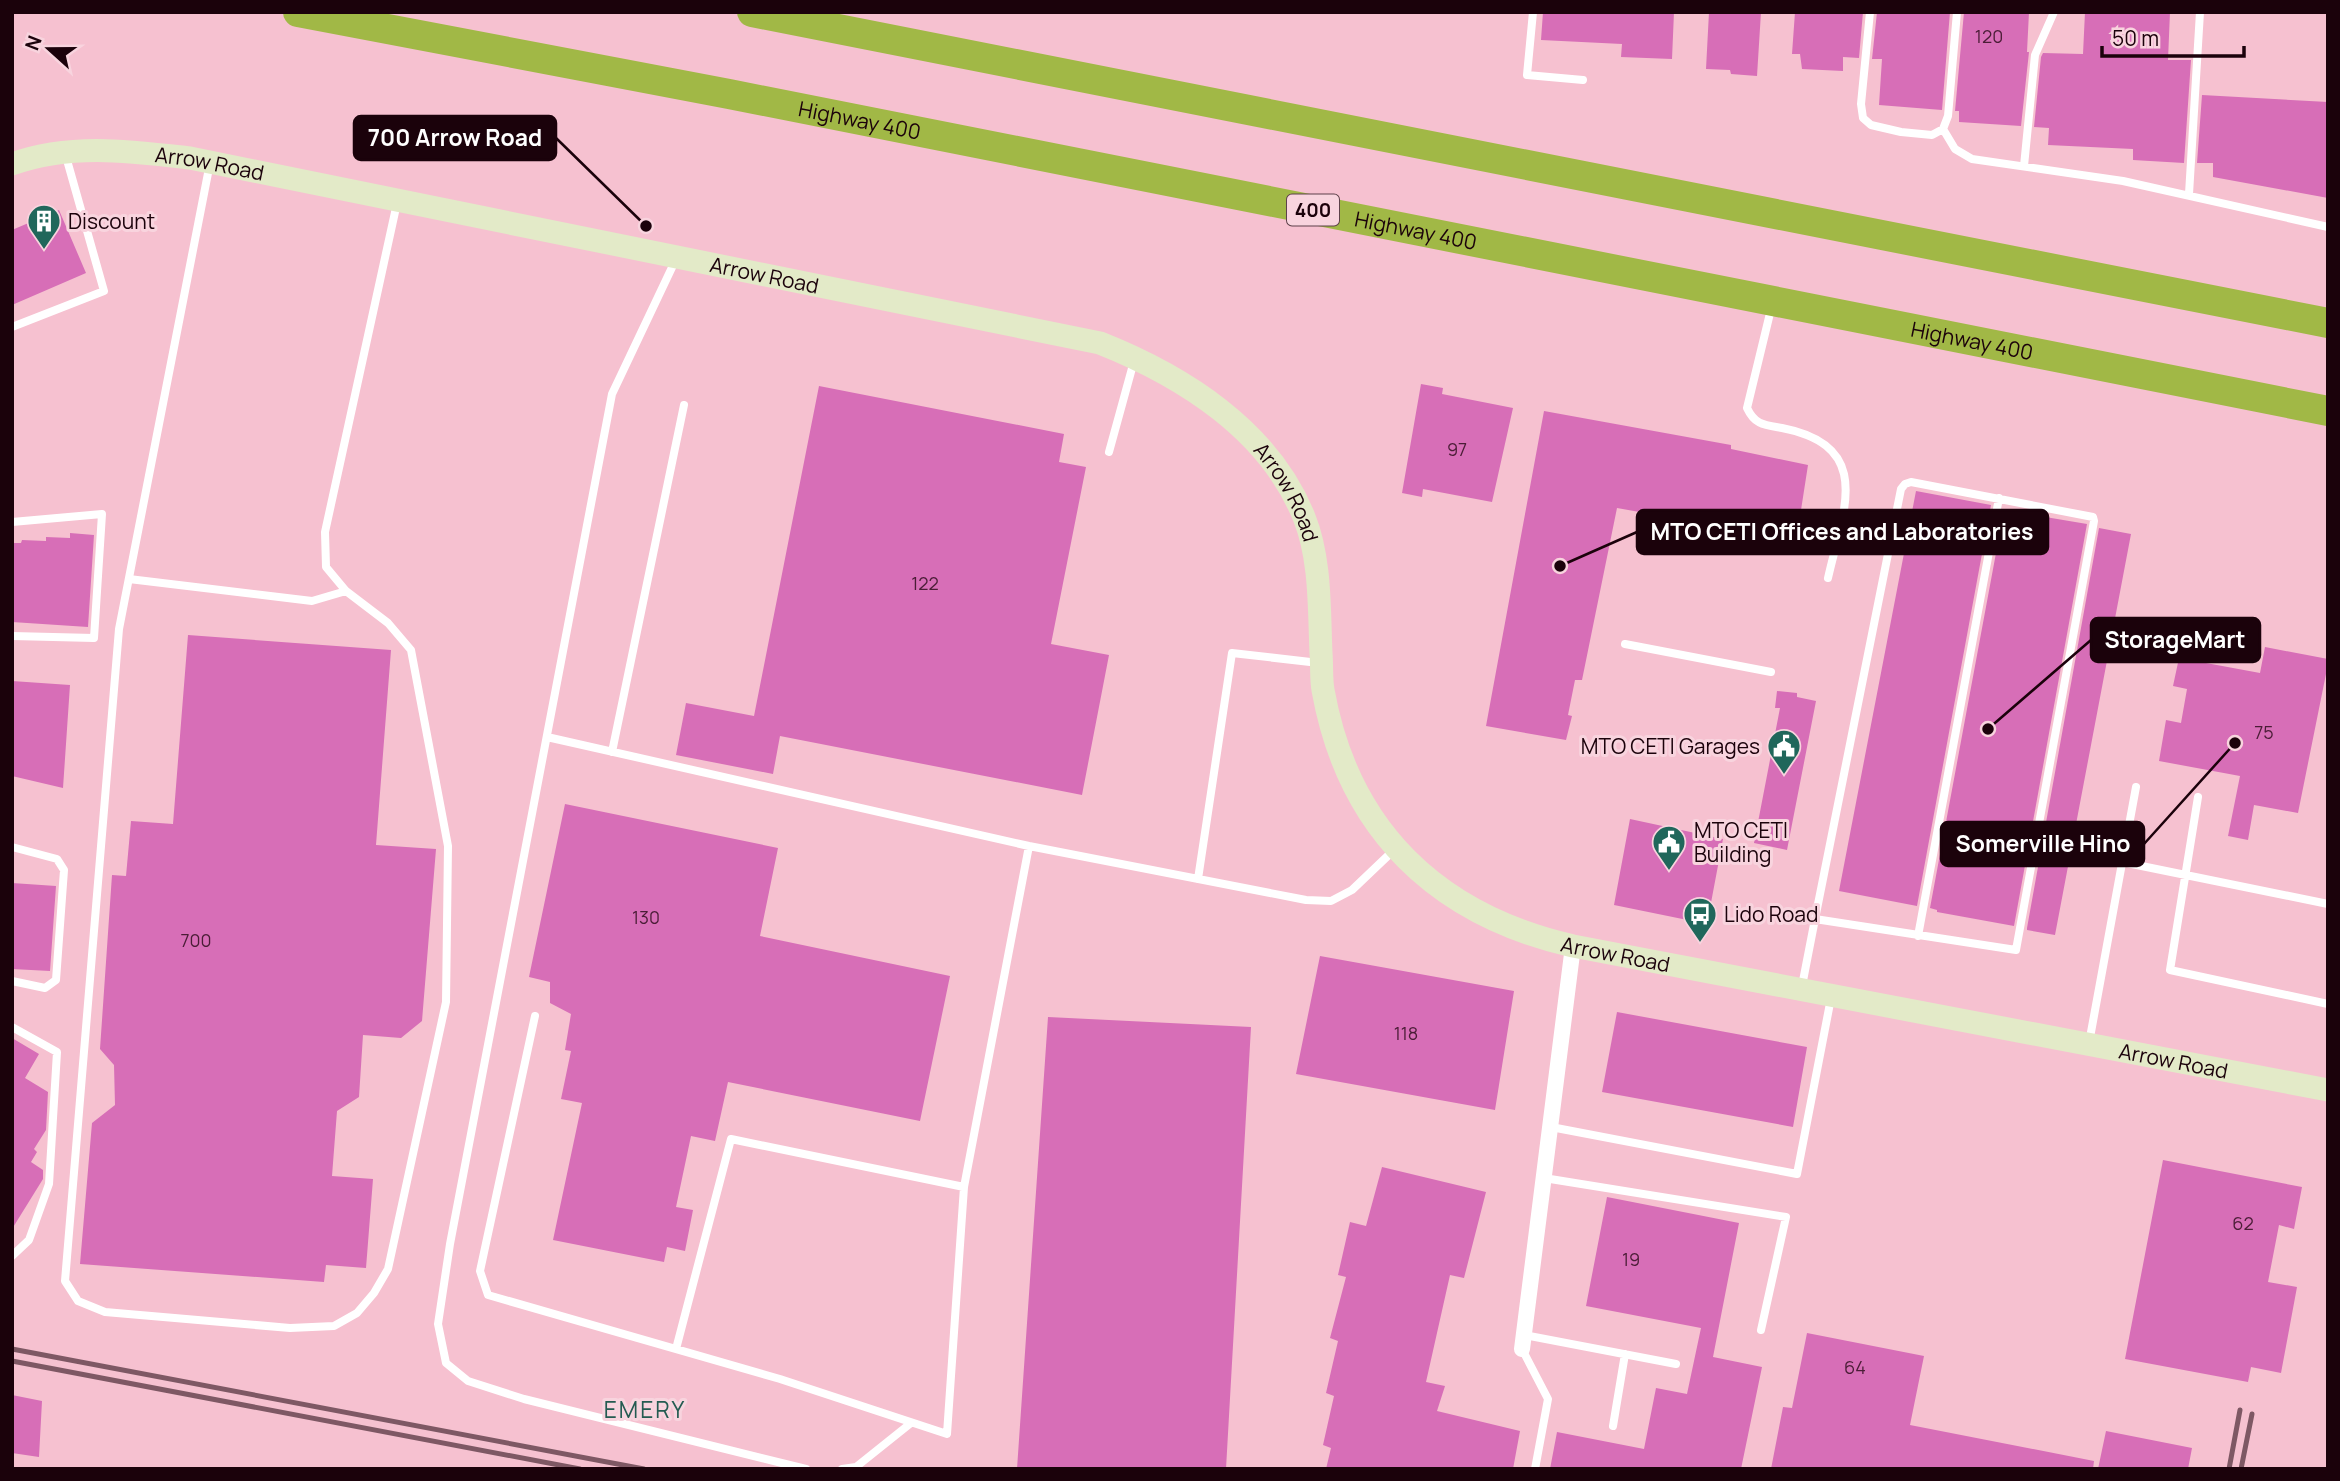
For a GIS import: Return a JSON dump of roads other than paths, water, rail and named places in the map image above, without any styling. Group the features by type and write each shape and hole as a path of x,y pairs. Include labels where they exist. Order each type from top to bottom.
{"highway":[{"name":"Highway 400","path":"298,12 742,97 2328,411"},
{"path":"752,12 2328,323"}],"street":[{"name":"Arrow Road","path":"12,164 87,150 126,150 210,162 1100,343 1135,357 1182,382 1224,412 1278,470 1304,517 1314,552 1323,689 1337,744 1350,779 1370,815 1395,849 1455,898 1484,916 1539,938 1573,946 2328,1090"},
{"path":"1523,1342 1573,946"}],"lane":[{"path":"1533,12 1527,75 1583,80"},
{"path":"1870,12 1861,104 1863,118 1871,124 1901,132 1932,135 1943,129 1948,116 1957,12"},
{"path":"2024,166 2035,55 2054,12"},
{"path":"2189,194 2200,12"},
{"path":"1943,129 1955,149 1972,159 2123,181 2328,227"},
{"path":"12,327 104,291 65,152"},
{"path":"210,162 119,629 65,1281 78,1301 105,1312 290,1328 334,1326 357,1313 374,1293 388,1269 446,1002 448,846 411,650 387,622 346,591 326,568 325,533 398,200"},
{"path":"677,257 612,394 450,1244 438,1324 446,1363 468,1381 524,1399 806,1469"},
{"path":"1773,301 1747,408 1752,419 1763,425 1800,432 1833,449 1843,464 1847,496 1829,578"},
{"path":"1109,452 1135,357"},
{"path":"612,752 684,405"},
{"path":"1801,989 1815,919 1901,489 1911,482 2090,515 2094,521 2018,946 2010,951 1815,919"},
{"path":"1918,936 1999,498"},
{"path":"12,522 102,514 94,638 12,636"},
{"path":"129,579 312,601 346,591"},
{"path":"1625,643 1771,672"},
{"path":"1198,878 1232,653 1322,663"},
{"path":"547,737 1029,846 1306,900 1331,901 1352,890 1395,849"},
{"path":"2089,1044 2136,787"},
{"path":"2198,797 2170,970 2328,1004"},
{"path":"535,1016 480,1271 488,1295 780,1379 947,1434 964,1187 1029,846"},
{"path":"12,847 57,859 64,870 56,980 45,988 12,981"},
{"path":"2122,862 2328,904"},
{"path":"1550,1127 1797,1174 1832,995"},
{"path":"12,1027 57,1052 49,1184 29,1240 12,1256"},
{"path":"676,1349 731,1139 964,1187"},
{"path":"1544,1178 1786,1217 1760,1330"},
{"path":"1523,1342 1625,1354 1676,1364"},
{"path":"1523,1342 1548,1399 1535,1469"},
{"path":"1613,1426 1625,1354"},
{"path":"842,1469 856,1467 911,1423"}],"railway":[{"path":"12,1349 644,1469"},
{"path":"12,1361 580,1469"},
{"path":"2229,1469 2240,1410"},
{"path":"2241,1469 2252,1414"}],"place":[{"name":"700 Arrow Road","path":"646,226"},
{"name":"Discount","path":"44,251"},
{"name":"MTO CETI Offices and Laboratories","path":"1560,566"},
{"name":"StorageMart","path":"1988,729"},
{"name":"Somerville Hino","path":"2235,743"},
{"name":"MTO CETI Garages","path":"1784,776"},
{"name":"MTO CETI Building","path":"1669,872"},
{"name":"Lido Road","path":"1700,944"}],"district":[{"name":"EMERY","path":"645,1409"}]}
